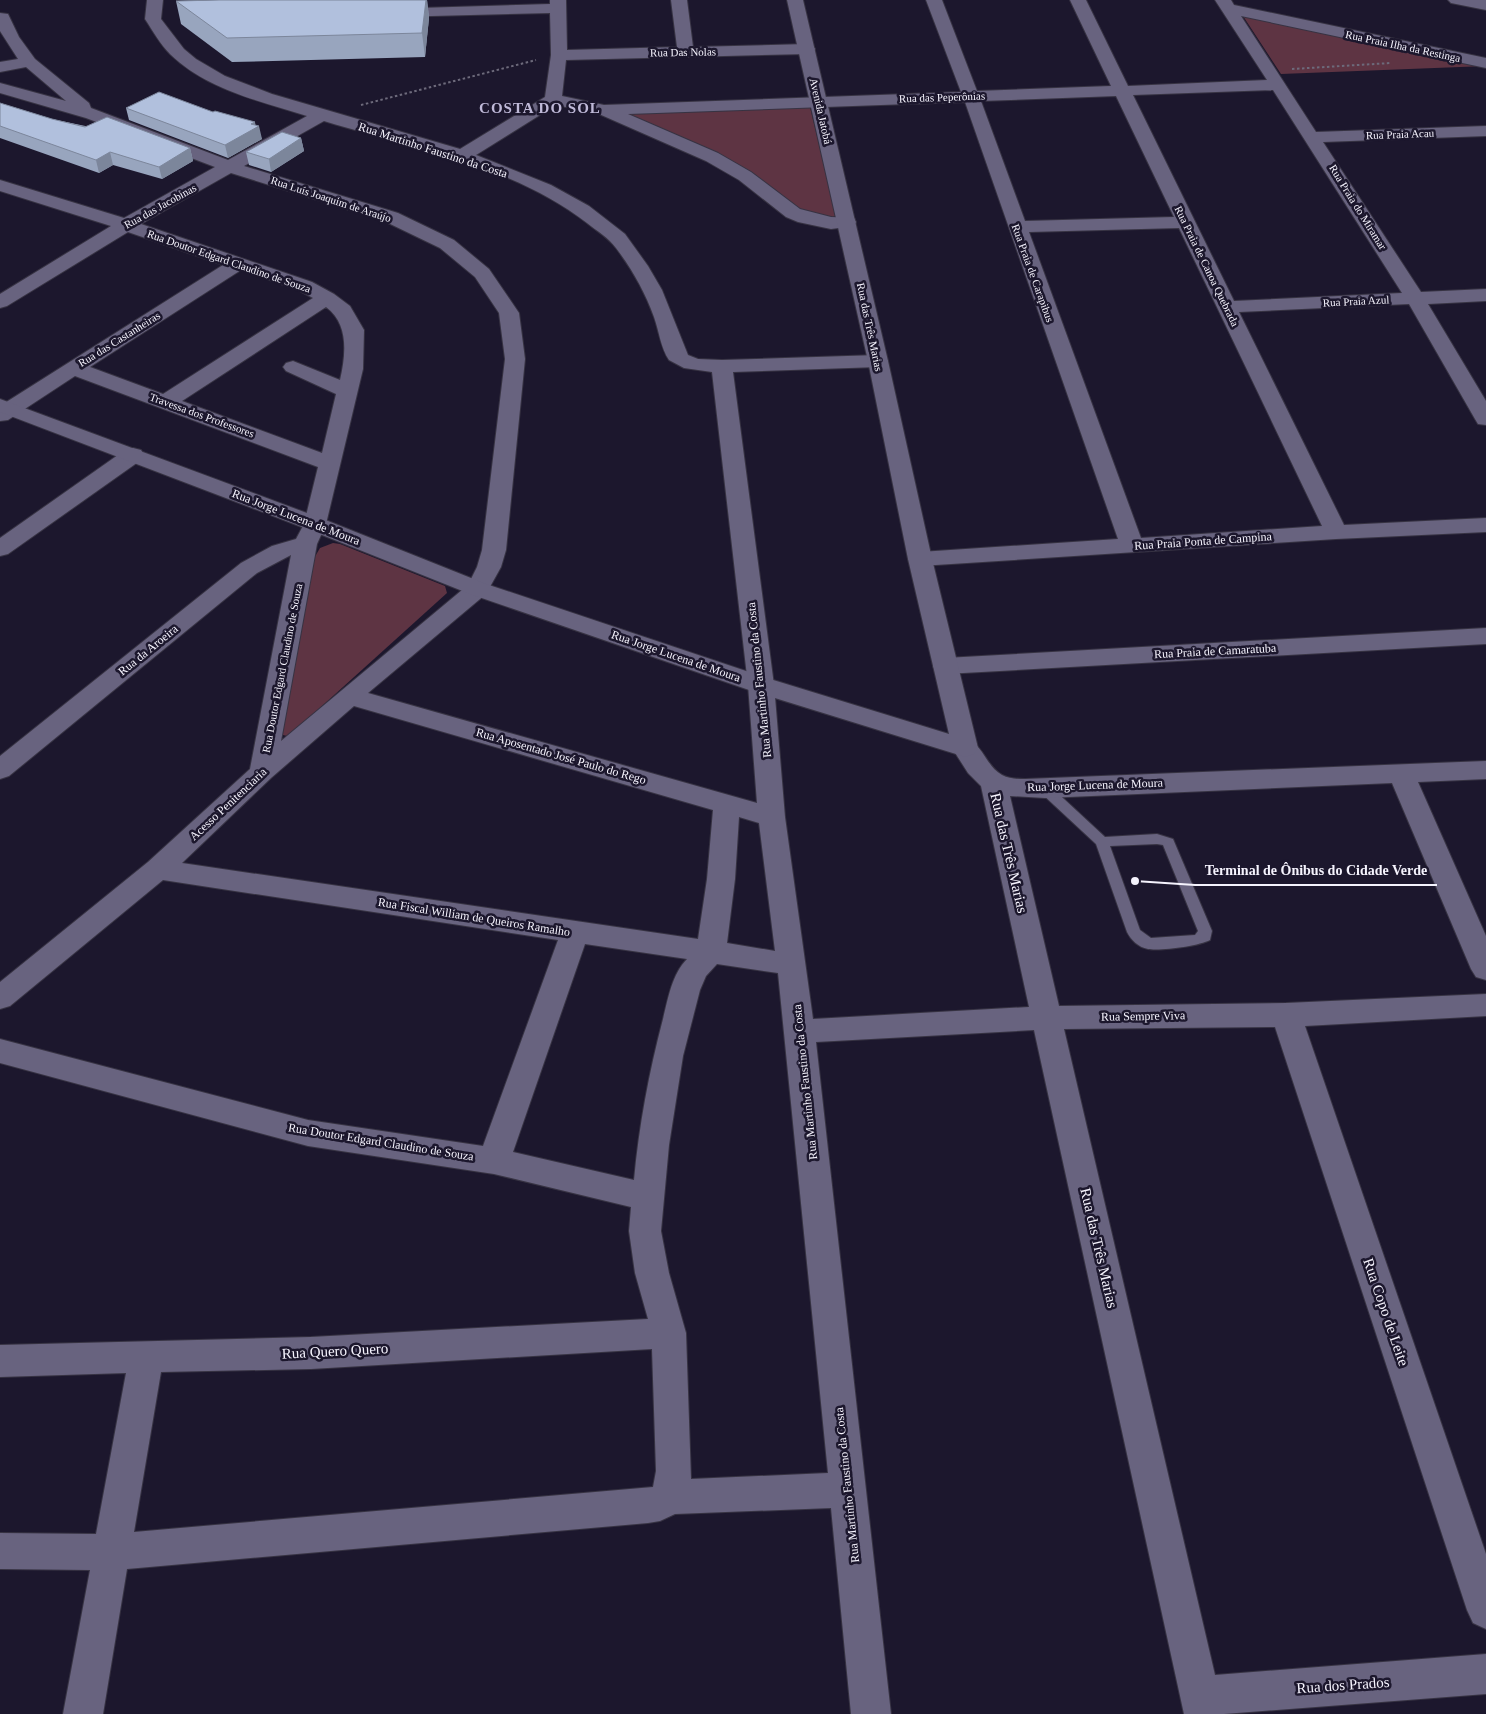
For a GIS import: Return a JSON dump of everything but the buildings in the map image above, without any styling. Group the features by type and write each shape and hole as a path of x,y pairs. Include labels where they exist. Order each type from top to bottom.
{"street":[{"path":"11,0 1,17 11,38 29,62 92,114"},
{"path":"679,0 686,51"},
{"name":"Avenida Jatobá","path":"796,0 847,222"},
{"name":"Rua Praia de Carapibus","path":"934,0 971,96 1132,546"},
{"name":"Rua Praia de Canoa Quebrada","path":"1078,0 1336,532"},
{"path":"1456,0 1486,5"},
{"path":"380,12 558,4 559,55 553,99"},
{"name":"Rua Praia Ilha da Restinga","path":"1227,5 1320,28 1486,63"},
{"name":"Rua Praia do Miramar","path":"1227,5 1478,393 1486,419"},
{"path":"154,9 173,18"},
{"name":"Rua Martinho Faustino da Costa","path":"154,9 177,52 203,71 243,90 462,156 526,180 575,206 618,237 644,272 660,306 676,356 686,362 722,366 761,685 772,817 800,1031 871,1714"},
{"name":"Rua Das Nolas","path":"559,55 807,49"},
{"path":"0,67 29,62"},
{"name":"Rua das Peperônias","path":"604,110 1121,91 1274,77"},
{"name":"Rua Luís Joaquim de Araújo","path":"0,88 92,114 230,167 390,217 447,244 482,273 509,313 515,359 494,550 489,567 478,588"},
{"path":"462,156 553,99 604,110 712,157 745,176 793,212 805,218 831,223 847,222"},
{"name":"Rua das Jacobinas","path":"0,302 9,288 126,225 321,115"},
{"path":"1480,131 1486,147"},
{"name":"Rua Praia Acau","path":"1313,137 1480,131"},
{"name":"Rua Doutor Edgard Claudino de Souza","path":"0,185 126,225 305,286 327,298 343,310 354,330 353,369 331,464 310,534 262,772"},
{"name":"Rua das Três Marias","path":"847,222 920,559 965,748"},
{"path":"1017,227 1185,222"},
{"name":"Rua das Castanheiras","path":"3,410 239,263"},
{"name":"Rua Praia Azul","path":"1226,307 1486,295"},
{"path":"166,402 327,298"},
{"path":"722,366 878,361"},
{"path":"293,367 348,391"},
{"name":"Travessa dos Professores","path":"73,368 331,464"},
{"name":"Rua Jorge Lucena de Moura","path":"3,410 133,455 310,534 478,588 761,685 965,748"},
{"path":"0,549 133,455"},
{"name":"Rua Praia Ponta de Campina","path":"920,559 1336,532 1486,525"},
{"name":"Rua da Aroeira","path":"0,770 249,568 310,534"},
{"name":"Acesso Penitenciaria","path":"0,998 158,869 262,772 478,588"},
{"name":"Rua Praia de Camaratuba","path":"945,666 1486,636"},
{"name":"Rua Aposentado José Paulo do Rego","path":"349,696 772,817"},
{"path":"965,748 984,774 993,782"},
{"name":"Rua Jorge Lucena de Moura","path":"993,782 1007,786 1045,789 1486,770"},
{"path":"1401,773 1486,969"},
{"name":"Rua das Três Marias","path":"993,782 1202,1705"},
{"path":"669,1497 672,1490 674,1470 669,1333 652,1273 645,1231 652,1145 668,1056 685,990 694,970 711,952 721,879 727,804"},
{"name":"Rua Fiscal William de Queiros Ramalho","path":"158,869 791,964"},
{"path":"494,1161 575,932"},
{"name":"Rua Sempre Viva","path":"800,1031 1047,1018 1286,1015 1486,1005"},
{"name":"Rua Copo de Leite","path":"1286,1015 1486,1610"},
{"name":"Rua Doutor Edgard Claudino de Souza","path":"0,1050 308,1133 494,1161 648,1196"},
{"name":"Rua Quero Quero","path":"0,1362 311,1353 669,1333"},
{"path":"83,1714 146,1358"},
{"path":"0,1551 112,1552 648,1505 660,1503 669,1497 848,1490"},
{"name":"Rua dos Prados","path":"1202,1705 1486,1674"}],"lane":[{"path":"1045,789 1102,842 1134,932 1141,940 1149,944 1198,940 1205,936 1205,931 1168,842 1157,839 1102,842"}],"path":[{"path":"321,115 559,55"},
{"path":"1274,77 1397,63"}],"shaded area":[{"path":"1243,16 1486,66 1281,74"},
{"path":"810,107 836,216 833,217 801,211 777,191 753,175 626,115 627,113"},
{"path":"333,543 340,544 445,586 447,593 287,736 283,735 283,731 313,560 320,548"}],"place":[{"name":"Terminal de Ônibus do Cidade Verde","path":"1135,881"}],"district":[{"name":"COSTA DO SOL","path":"540,108"}]}
